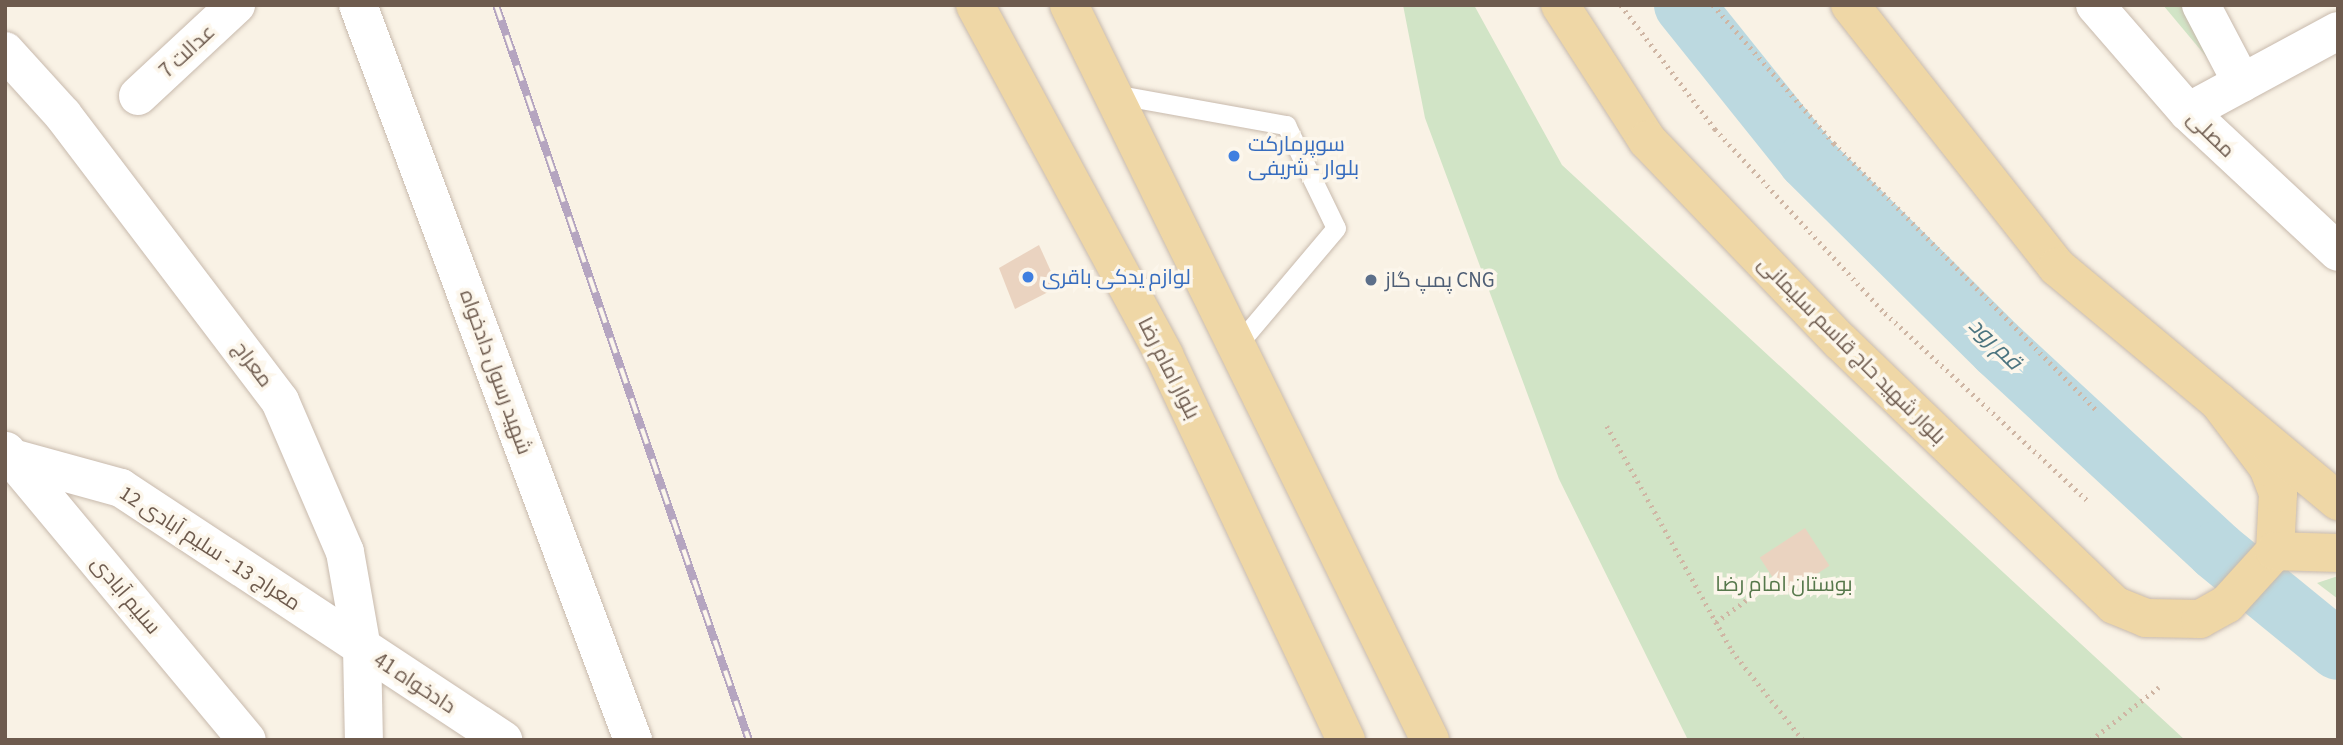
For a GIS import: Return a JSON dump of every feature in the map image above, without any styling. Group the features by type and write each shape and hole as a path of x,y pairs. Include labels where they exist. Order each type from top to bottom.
{"main road":[{"name":"بلوار امام رضا","path":"975,5 1164,355 1346,740"},
{"path":"1069,5 1119,95 1430,740"},
{"name":"بلوار شهید حاج قاسم سلیمانی","path":"1560,5 1647,140 2059,556 2114,604 2146,618 2200,619 2227,604 2275,551"},
{"path":"1850,5 2057,268 2338,501"},
{"path":"2218,401 2268,467 2278,493 2275,551 2338,553"}],"street":[{"name":"عدالت 7","path":"138,96 236,5"},
{"name":"شهید رسول دادخواه","path":"358,5 633,740"},
{"name":"مصلی","path":"2095,5 2188,112 2338,252"},
{"path":"2201,5 2242,83"},
{"path":"2188,112 2338,31"},
{"name":"معراج","path":"5,51 63,115 281,401 345,552 362,648 364,740"},
{"name":"معراج 13 - سلیم آبادی 12","path":"7,453 121,488 362,648"},
{"name":"سلیم آبادی","path":"7,453 247,740"},
{"name":"دادخواه 41","path":"362,648 503,740"}],"lane":[{"path":"1119,95 1286,125 1336,228 1238,344"}],"path":[{"path":"1621,5 1715,129 1885,313 2089,502"},
{"path":"1713,5 1825,133 2097,411"},
{"path":"1607,426 1716,622 1803,740"},
{"path":"1716,622 1774,580"},
{"path":"2091,740 2159,687"}],"green space":[{"name":"بوستان امام رضا","path":"1403,5 1474,5 1562,165 2185,740 1688,740 1559,479 1425,118"},
{"path":"2163,5 2196,5 2214,66"},
{"path":"2338,576 2338,599 2317,583"}],"building":[{"name":"لوازم یدکی باقری","path":"1039,245 1058,287 1015,309 999,268"},
{"path":"1805,528 1830,566 1784,595 1760,557"}],"waterway":[{"name":"قم رود","path":"1684,5 1808,160 1999,349 2217,551 2338,650"}],"railway":[{"path":"496,5 749,740"}],"place":[{"name":"سوپرمارکت بلوار - شریفی","path":"1234,156"},
{"name":"لوازم یدکی باقری","path":"1028,277"},
{"name":"پمپ گاز CNG","path":"1371,280"}]}
